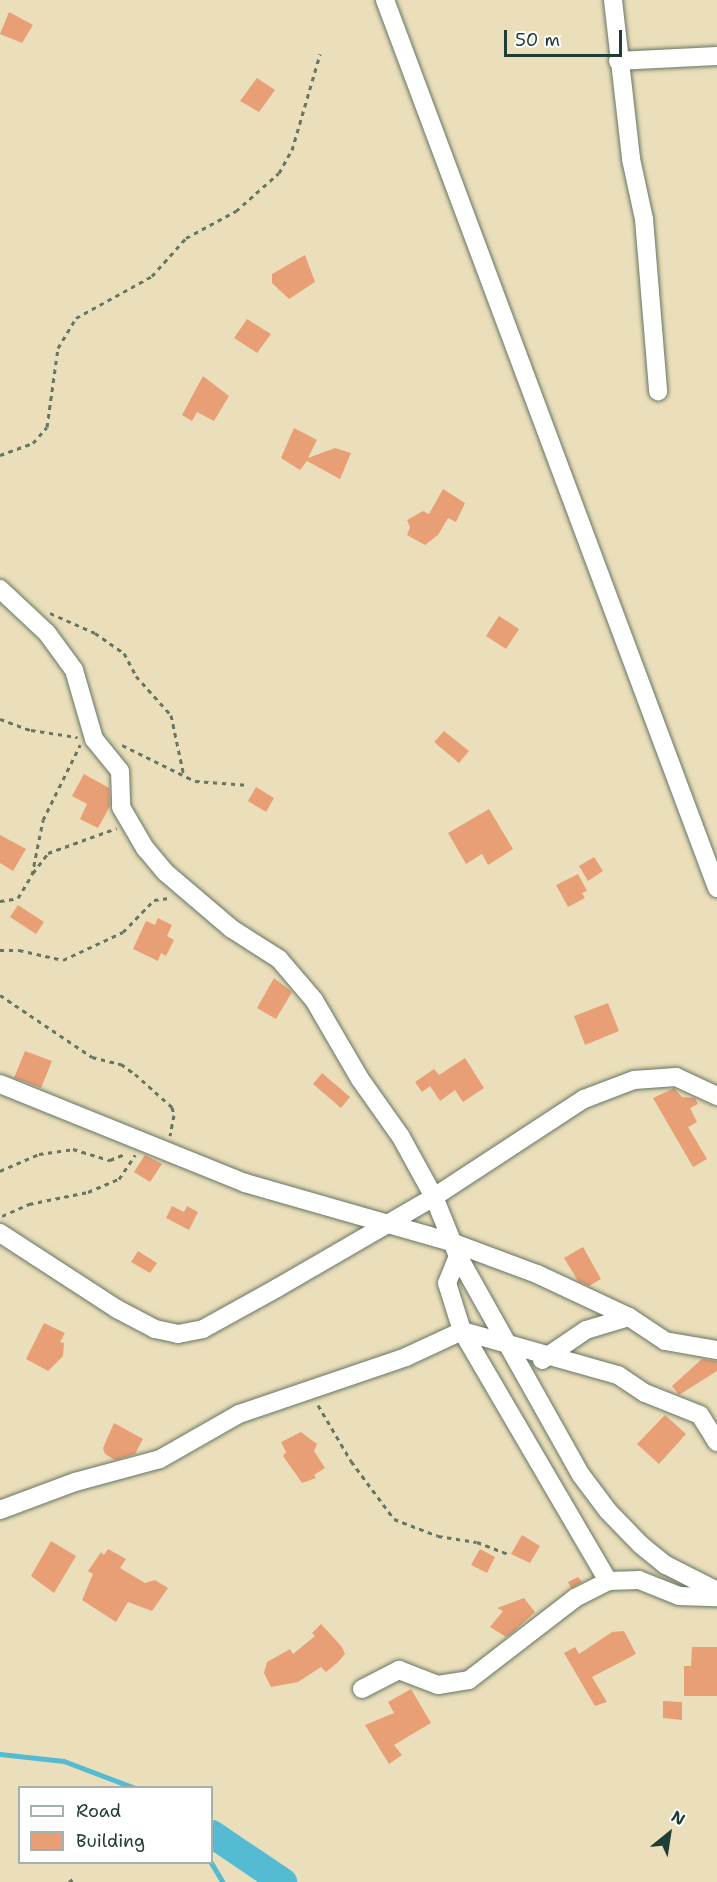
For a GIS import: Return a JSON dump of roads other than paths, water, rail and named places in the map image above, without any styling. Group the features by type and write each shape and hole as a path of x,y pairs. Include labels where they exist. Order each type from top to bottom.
{"street":[{"path":"385,0 717,888"},
{"path":"613,0 618,61 631,159 644,219 658,391"},
{"path":"618,61 717,56"},
{"path":"0,590 62,651 82,693 94,739 120,771 121,807 130,824 165,872 232,929 279,959 314,1000 360,1079 401,1137 434,1197 455,1249 525,1370 581,1476 608,1511 666,1565 717,1591"},
{"path":"0,1233 117,1309 155,1329 178,1334 212,1324 434,1197 584,1099 634,1080 676,1077 717,1096"},
{"path":"0,1084 180,1160 245,1183 387,1223 455,1249 537,1274 629,1317 665,1341 717,1350"},
{"path":"455,1249 447,1283 462,1331 608,1581"},
{"path":"525,1370 586,1330 629,1317"},
{"path":"0,1510 75,1482 160,1459 238,1414 406,1357 462,1331 507,1341 548,1356 618,1375 645,1393 700,1415 717,1442"},
{"path":"362,1689 399,1670 438,1685 469,1680 575,1598 608,1581 639,1580 679,1596 717,1597"}],"waterway":[{"path":"0,1754 64,1761 130,1786"},
{"path":"213,1835 283,1882"},
{"path":"212,1864 223,1882"}]}
